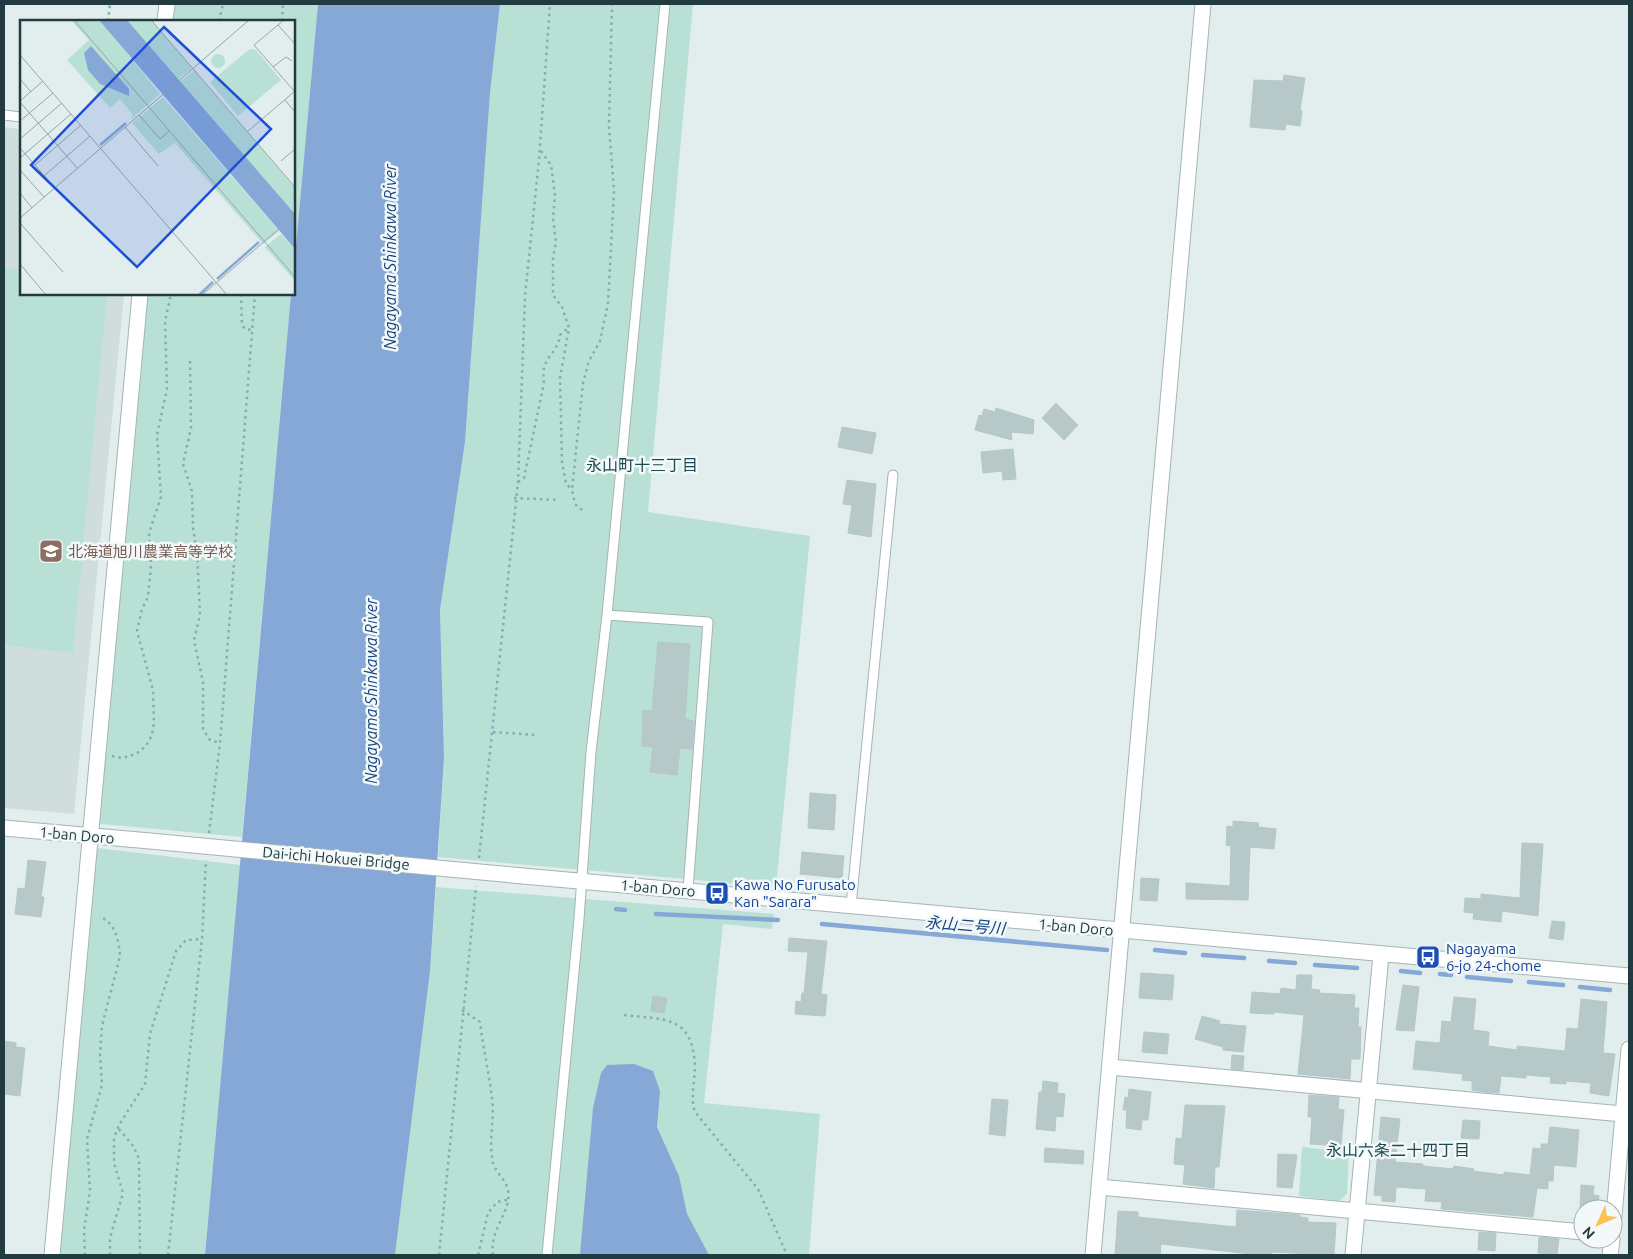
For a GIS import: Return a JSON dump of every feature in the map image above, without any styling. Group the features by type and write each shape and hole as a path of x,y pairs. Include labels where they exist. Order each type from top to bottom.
{"street":[{"path":"165,20 167,4"},
{"path":"1093,1255 1203,4"},
{"path":"52,1255 140,295"},
{"name":"1-ban Doro","path":"4,828 150,841"},
{"name":"Dai-ichi Hokuei Bridge","path":"150,841 523,876"},
{"name":"1-ban Doro","path":"523,876 1629,976"},
{"path":"1352,1255 1381,955"},
{"path":"1615,1199 1629,1048"},
{"path":"1110,1067 1623,1114"},
{"path":"1099,1187 1573,1231"}],"lane":[{"path":"548,1255 582,881 591,752 607,615 665,4"},
{"path":"4,115 20,117"},
{"path":"851,906 893,475"},
{"path":"607,615 708,622 688,890"}],"path":[{"path":"108,20 110,4"},
{"path":"219,20 223,4"},
{"path":"282,20 283,4"},
{"path":"478,865 493,732 514,498 518,482 525,296 540,150 550,4"},
{"path":"582,510 575,504 572,490 583,383 589,361 600,341 608,304 614,190 609,127 612,4"},
{"path":"540,150 551,165 554,195 553,218 556,242 553,258 554,296 562,307 569,328 569,338 560,378 562,462 566,483 572,490"},
{"path":"98,754 122,758 136,754 146,746 152,735 154,723 153,690 137,631 142,609 148,597 151,567 149,533 161,497 157,435 167,389 165,321 171,295"},
{"path":"241,295 242,325 245,329 252,330"},
{"path":"208,841 220,743 255,295"},
{"path":"518,482 524,478 544,383 542,372 545,361 559,343 560,334 569,328"},
{"path":"190,361 191,428 183,464 192,491 193,528 197,551 200,615 194,640 203,682 203,729 210,740 220,743"},
{"path":"514,498 559,500"},
{"path":"493,732 536,735"},
{"path":"168,1255 202,939 207,851"},
{"path":"439,1255 462,1010 477,883"},
{"path":"83,913 104,918 110,922 120,944 120,956 102,1026 100,1055 102,1085 87,1139 90,1192 84,1230 85,1255"},
{"path":"110,1255 110,1238 123,1193 113,1157 114,1138 118,1128 145,1084 150,1034 176,951 180,944 186,940 202,939"},
{"path":"462,1010 480,1022 485,1061 493,1099 490,1141 494,1165 508,1189 507,1207 491,1242 493,1255"},
{"path":"624,1016 674,1021 685,1031 695,1066 692,1103 695,1112 758,1189 786,1255"},
{"path":"118,1128 134,1147 139,1159 140,1255"},
{"path":"478,1255 488,1213 497,1202 507,1200"}],"shaded area":[{"name":"北海道旭川農業高等学校","path":"4,127 20,129 20,295 124,295 74,814 4,808"}],"green space":[{"path":"173,4 318,4 295,257 295,20 171,20"},
{"path":"500,4 693,4 648,512 810,536 776,887 438,857 444,758 440,610 465,442 490,93"},
{"path":"4,268 20,269 20,295 107,295 73,653 4,645"},
{"path":"147,295 291,295 242,837 91,823"},
{"path":"89,847 240,865 205,1255 53,1255"},
{"path":"436,887 774,914 772,929 723,924 704,1103 820,1114 809,1255 395,1255 430,971"},
{"path":"1302,1147 1349,1152 1347,1194 1339,1201 1299,1196"}],"water":[{"name":"Nagayama Shinkawa River","path":"318,4 500,4 490,93 465,442 440,610 444,758 430,971 395,1255 205,1255 291,295 295,295 295,257"},
{"path":"634,1064 653,1071 660,1091 657,1127 679,1176 687,1214 709,1255 580,1255 593,1108 601,1073 607,1065"}],"building":[{"path":"1284,75 1305,78 1300,110 1302,111 1300,126 1286,124 1285,130 1250,127 1254,80 1283,81"},
{"path":"1056,403 1078,425 1064,440 1042,418"},
{"path":"996,408 1034,420 1033,434 1011,432 1012,440 975,430 979,415 982,416 984,409 995,412"},
{"path":"842,427 876,433 872,454 838,447"},
{"path":"1013,449 1016,479 1003,480 1002,471 983,473 981,452"},
{"path":"847,480 876,484 871,537 848,533 852,505 843,504"},
{"path":"658,642 690,644 685,719 694,721 692,749 680,748 677,775 650,772 653,747 642,746 643,710 652,711"},
{"path":"810,793 836,795 834,830 808,828"},
{"path":"1233,821 1259,823 1258,827 1276,829 1274,849 1250,847 1248,900 1186,899 1186,883 1230,886 1231,846 1226,845 1227,826 1233,827"},
{"path":"1522,843 1543,844 1538,916 1502,911 1501,922 1473,919 1474,913 1464,912 1465,898 1481,899 1481,894 1520,898"},
{"path":"802,852 844,856 842,878 800,874"},
{"path":"28,860 46,862 41,897 44,897 41,917 15,914 18,888 25,889"},
{"path":"1141,878 1159,879 1157,901 1140,900"},
{"path":"1552,921 1565,922 1563,940 1549,938"},
{"path":"789,938 827,941 821,994 827,995 825,1016 795,1014 796,1001 801,1002 802,993 804,993 808,952 788,951"},
{"path":"1141,973 1174,975 1172,1000 1139,998"},
{"path":"1297,975 1312,975 1311,989 1320,990 1319,993 1355,995 1354,1008 1359,1008 1358,1027 1361,1027 1360,1059 1351,1059 1350,1079 1298,1074 1304,1015 1274,1012 1274,1014 1250,1013 1252,992 1280,994 1281,988 1296,990"},
{"path":"1403,985 1419,987 1414,1031 1396,1030"},
{"path":"653,996 667,998 664,1013 651,1011"},
{"path":"1454,997 1476,999 1473,1030 1489,1032 1488,1046 1517,1050 1517,1046 1565,1051 1567,1028 1578,1029 1581,999 1607,1002 1603,1053 1615,1054 1609,1096 1590,1093 1591,1083 1566,1081 1566,1084 1550,1083 1551,1077 1526,1075 1526,1078 1501,1076 1499,1093 1485,1092 1472,1090 1472,1081 1462,1080 1463,1074 1413,1069 1416,1041 1440,1043 1442,1021 1451,1022"},
{"path":"1202,1016 1220,1021 1219,1024 1246,1026 1243,1052 1223,1050 1223,1047 1195,1039"},
{"path":"1144,1032 1169,1034 1167,1054 1142,1052"},
{"path":"4,1041 16,1043 16,1047 25,1048 20,1096 4,1094"},
{"path":"1232,1055 1244,1056 1243,1070 1231,1069"},
{"path":"1043,1081 1058,1083 1057,1093 1065,1094 1063,1117 1056,1116 1055,1131 1036,1129 1039,1092 1042,1092"},
{"path":"1129,1089 1151,1092 1148,1120 1142,1120 1141,1130 1126,1128 1127,1110 1123,1110 1125,1097 1128,1098"},
{"path":"1309,1095 1339,1097 1338,1109 1344,1110 1341,1146 1310,1144 1312,1117 1308,1117"},
{"path":"992,1099 1008,1100 1005,1136 989,1134"},
{"path":"1185,1105 1225,1106 1219,1167 1215,1167 1214,1188 1183,1184 1185,1165 1174,1164 1176,1138 1182,1139"},
{"path":"1381,1117 1400,1119 1395,1162 1453,1169 1454,1166 1474,1169 1473,1171 1504,1175 1504,1172 1530,1175 1533,1148 1541,1149 1541,1144 1548,1144 1550,1127 1579,1130 1576,1167 1554,1165 1553,1181 1548,1181 1548,1189 1537,1188 1533,1217 1441,1209 1442,1202 1425,1201 1426,1189 1396,1187 1395,1202 1382,1201 1382,1196 1374,1195"},
{"path":"1463,1120 1480,1121 1479,1139 1461,1138"},
{"path":"1045,1148 1084,1151 1083,1164 1044,1162"},
{"path":"1278,1154 1297,1155 1292,1188 1277,1187"},
{"path":"1581,1185 1594,1186 1593,1195 1599,1196 1599,1199 1580,1199"},
{"path":"1237,1210 1300,1215 1300,1217 1308,1218 1308,1222 1336,1223 1334,1255 1272,1252 1272,1255 1259,1255 1161,1244 1160,1255 1115,1255 1118,1211 1138,1212 1138,1217 1236,1227"},
{"path":"1479,1232 1496,1233 1495,1251 1478,1250"},
{"path":"1539,1237 1559,1239 1557,1254 1538,1253"}],"waterway":[{"name":"永山二号川","path":"616,909 625,910"},
{"name":"永山二号川","path":"656,914 778,920"},
{"name":"永山二号川","path":"822,924 1107,950"},
{"name":"永山二号川","path":"1155,950 1185,953"},
{"name":"永山二号川","path":"1203,955 1244,958"},
{"name":"永山二号川","path":"1269,961 1295,963"},
{"name":"永山二号川","path":"1315,965 1357,968"},
{"name":"永山二号川","path":"1401,971 1420,973"},
{"name":"永山二号川","path":"1440,974 1451,975"},
{"name":"永山二号川","path":"1467,977 1511,981"},
{"name":"永山二号川","path":"1529,982 1563,985"},
{"name":"永山二号川","path":"1580,987 1610,990"}],"place":[{"name":"北海道旭川農業高等学校","path":"51,551"},
{"name":"Kawa No Furusato Kan \"Sarara\"","path":"717,893"},
{"name":"Nagayama 6-jo 24-chome","path":"1428,957"}],"district":[{"name":"永山町十三丁目","path":"642,465"},
{"name":"永山六条二十四丁目","path":"1398,1150"}]}
